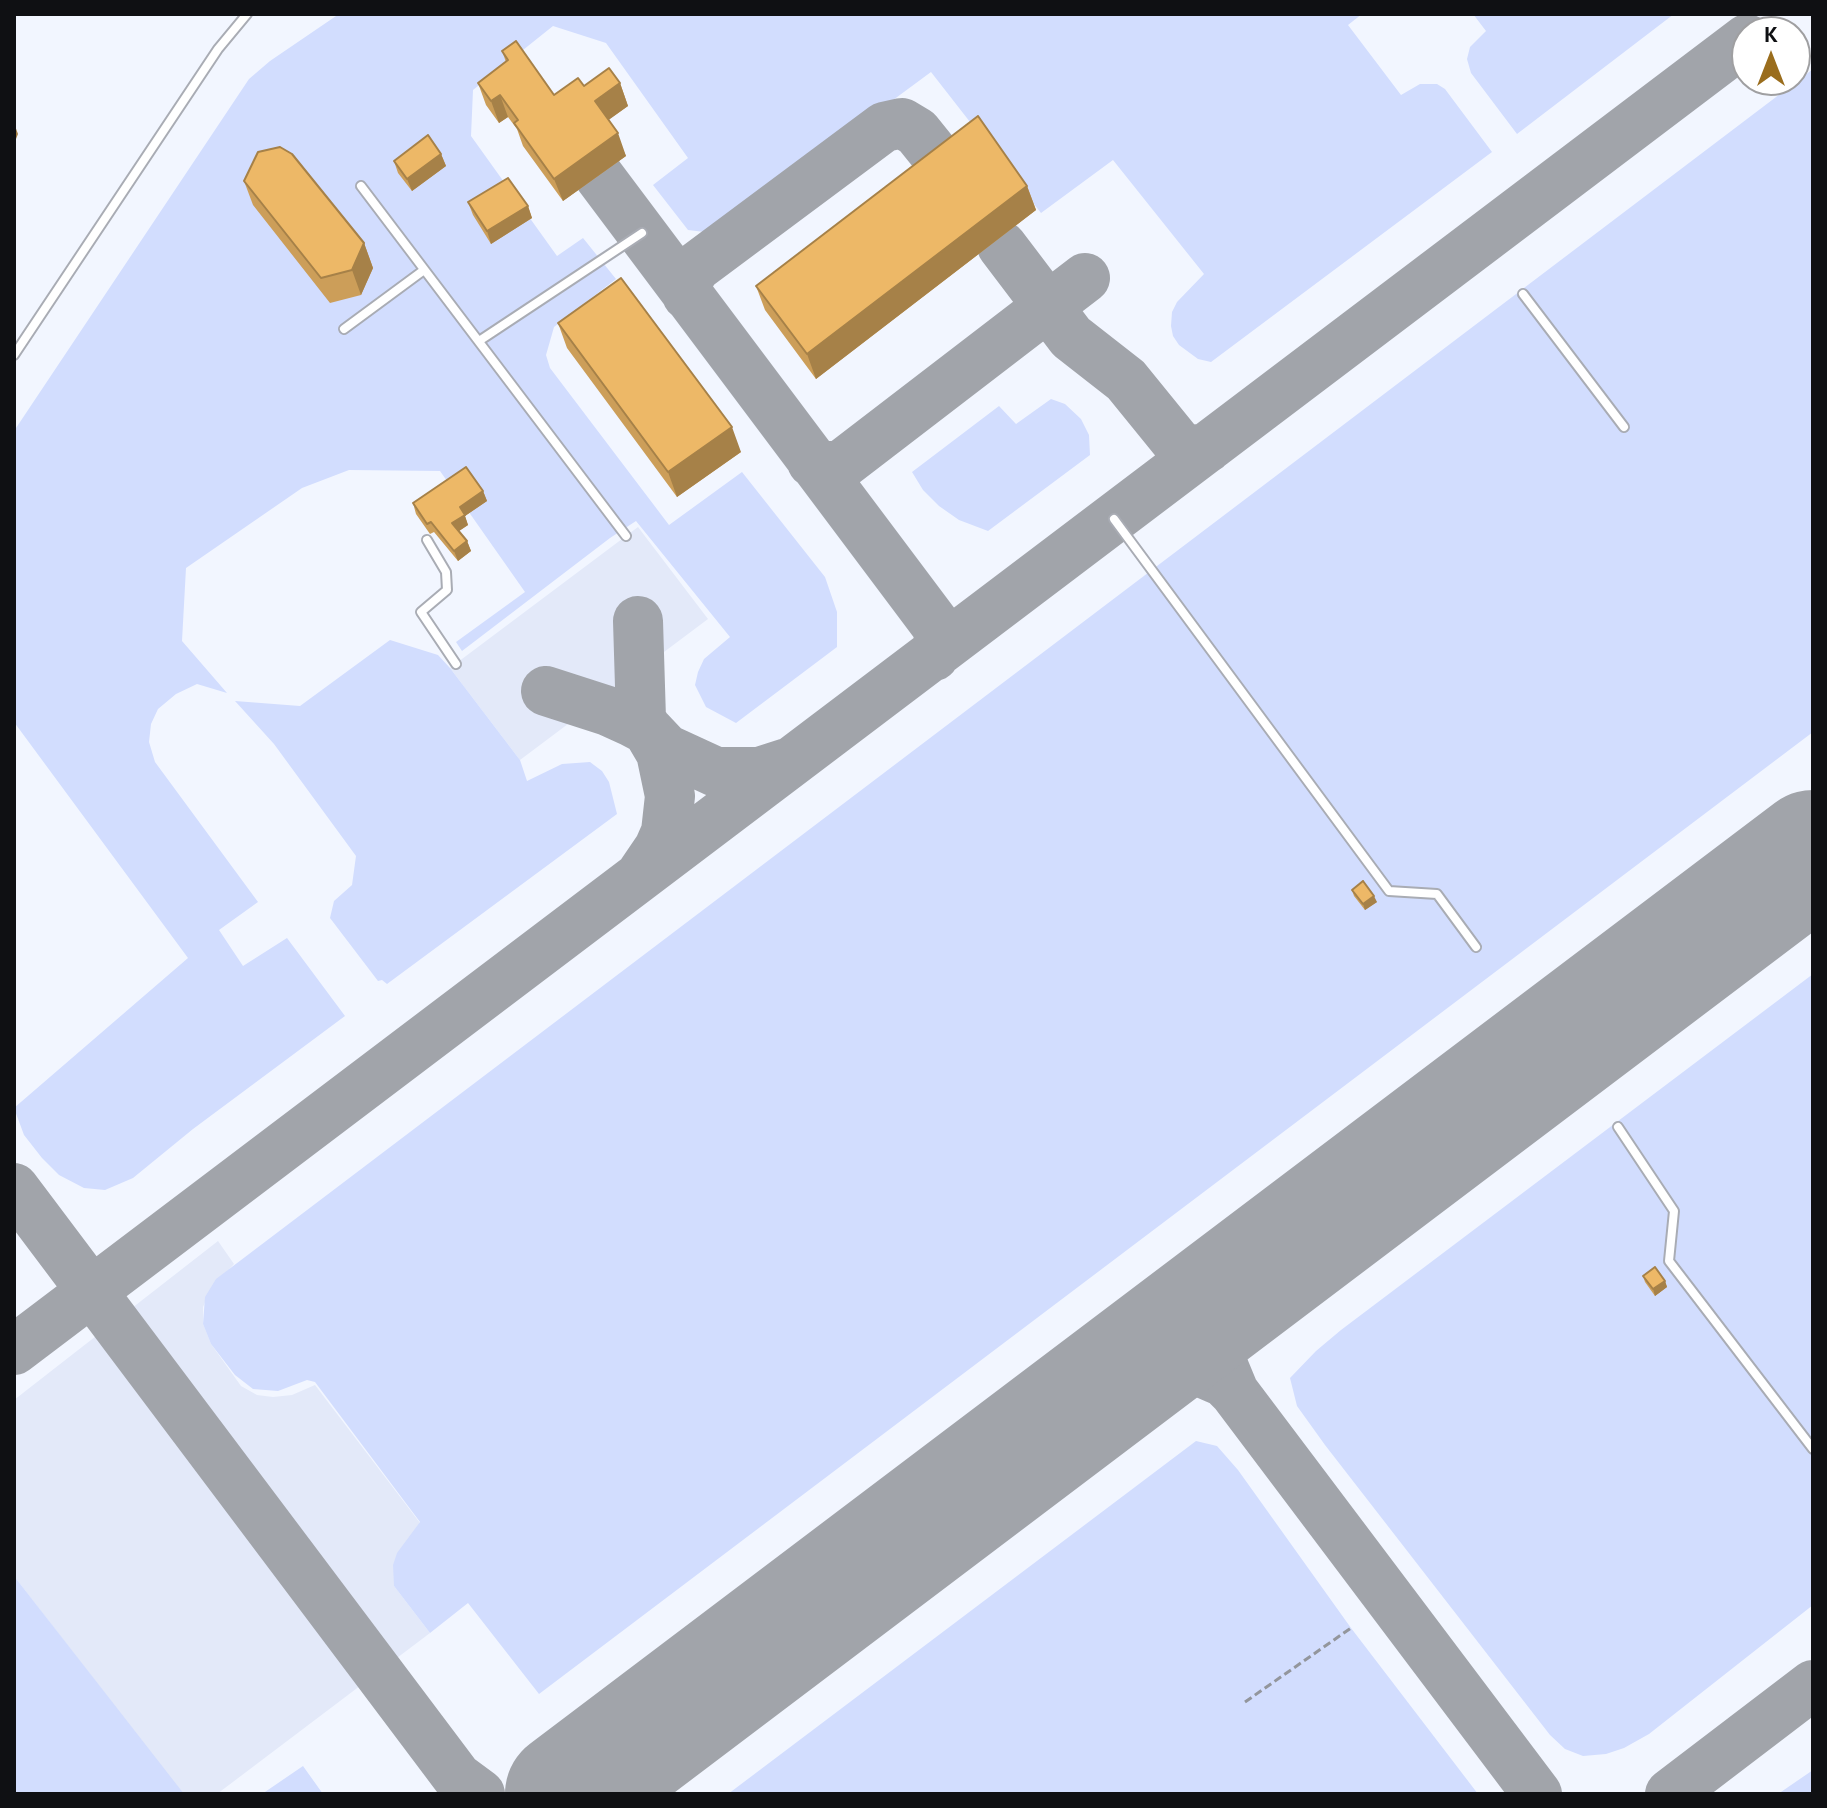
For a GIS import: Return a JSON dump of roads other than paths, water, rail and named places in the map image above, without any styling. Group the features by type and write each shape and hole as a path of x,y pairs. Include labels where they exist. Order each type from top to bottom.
{"lane":[{"path":"14,355 218,49 247,14"},
{"path":"361,186 626,536"},
{"path":"479,341 642,233"},
{"path":"344,329 424,270"},
{"path":"1523,294 1624,427"},
{"path":"1114,519 1389,891 1437,894 1476,947"},
{"path":"427,540 446,572 447,590 421,612 456,664"},
{"path":"1618,1127 1674,1211 1669,1261 1813,1449"}]}
